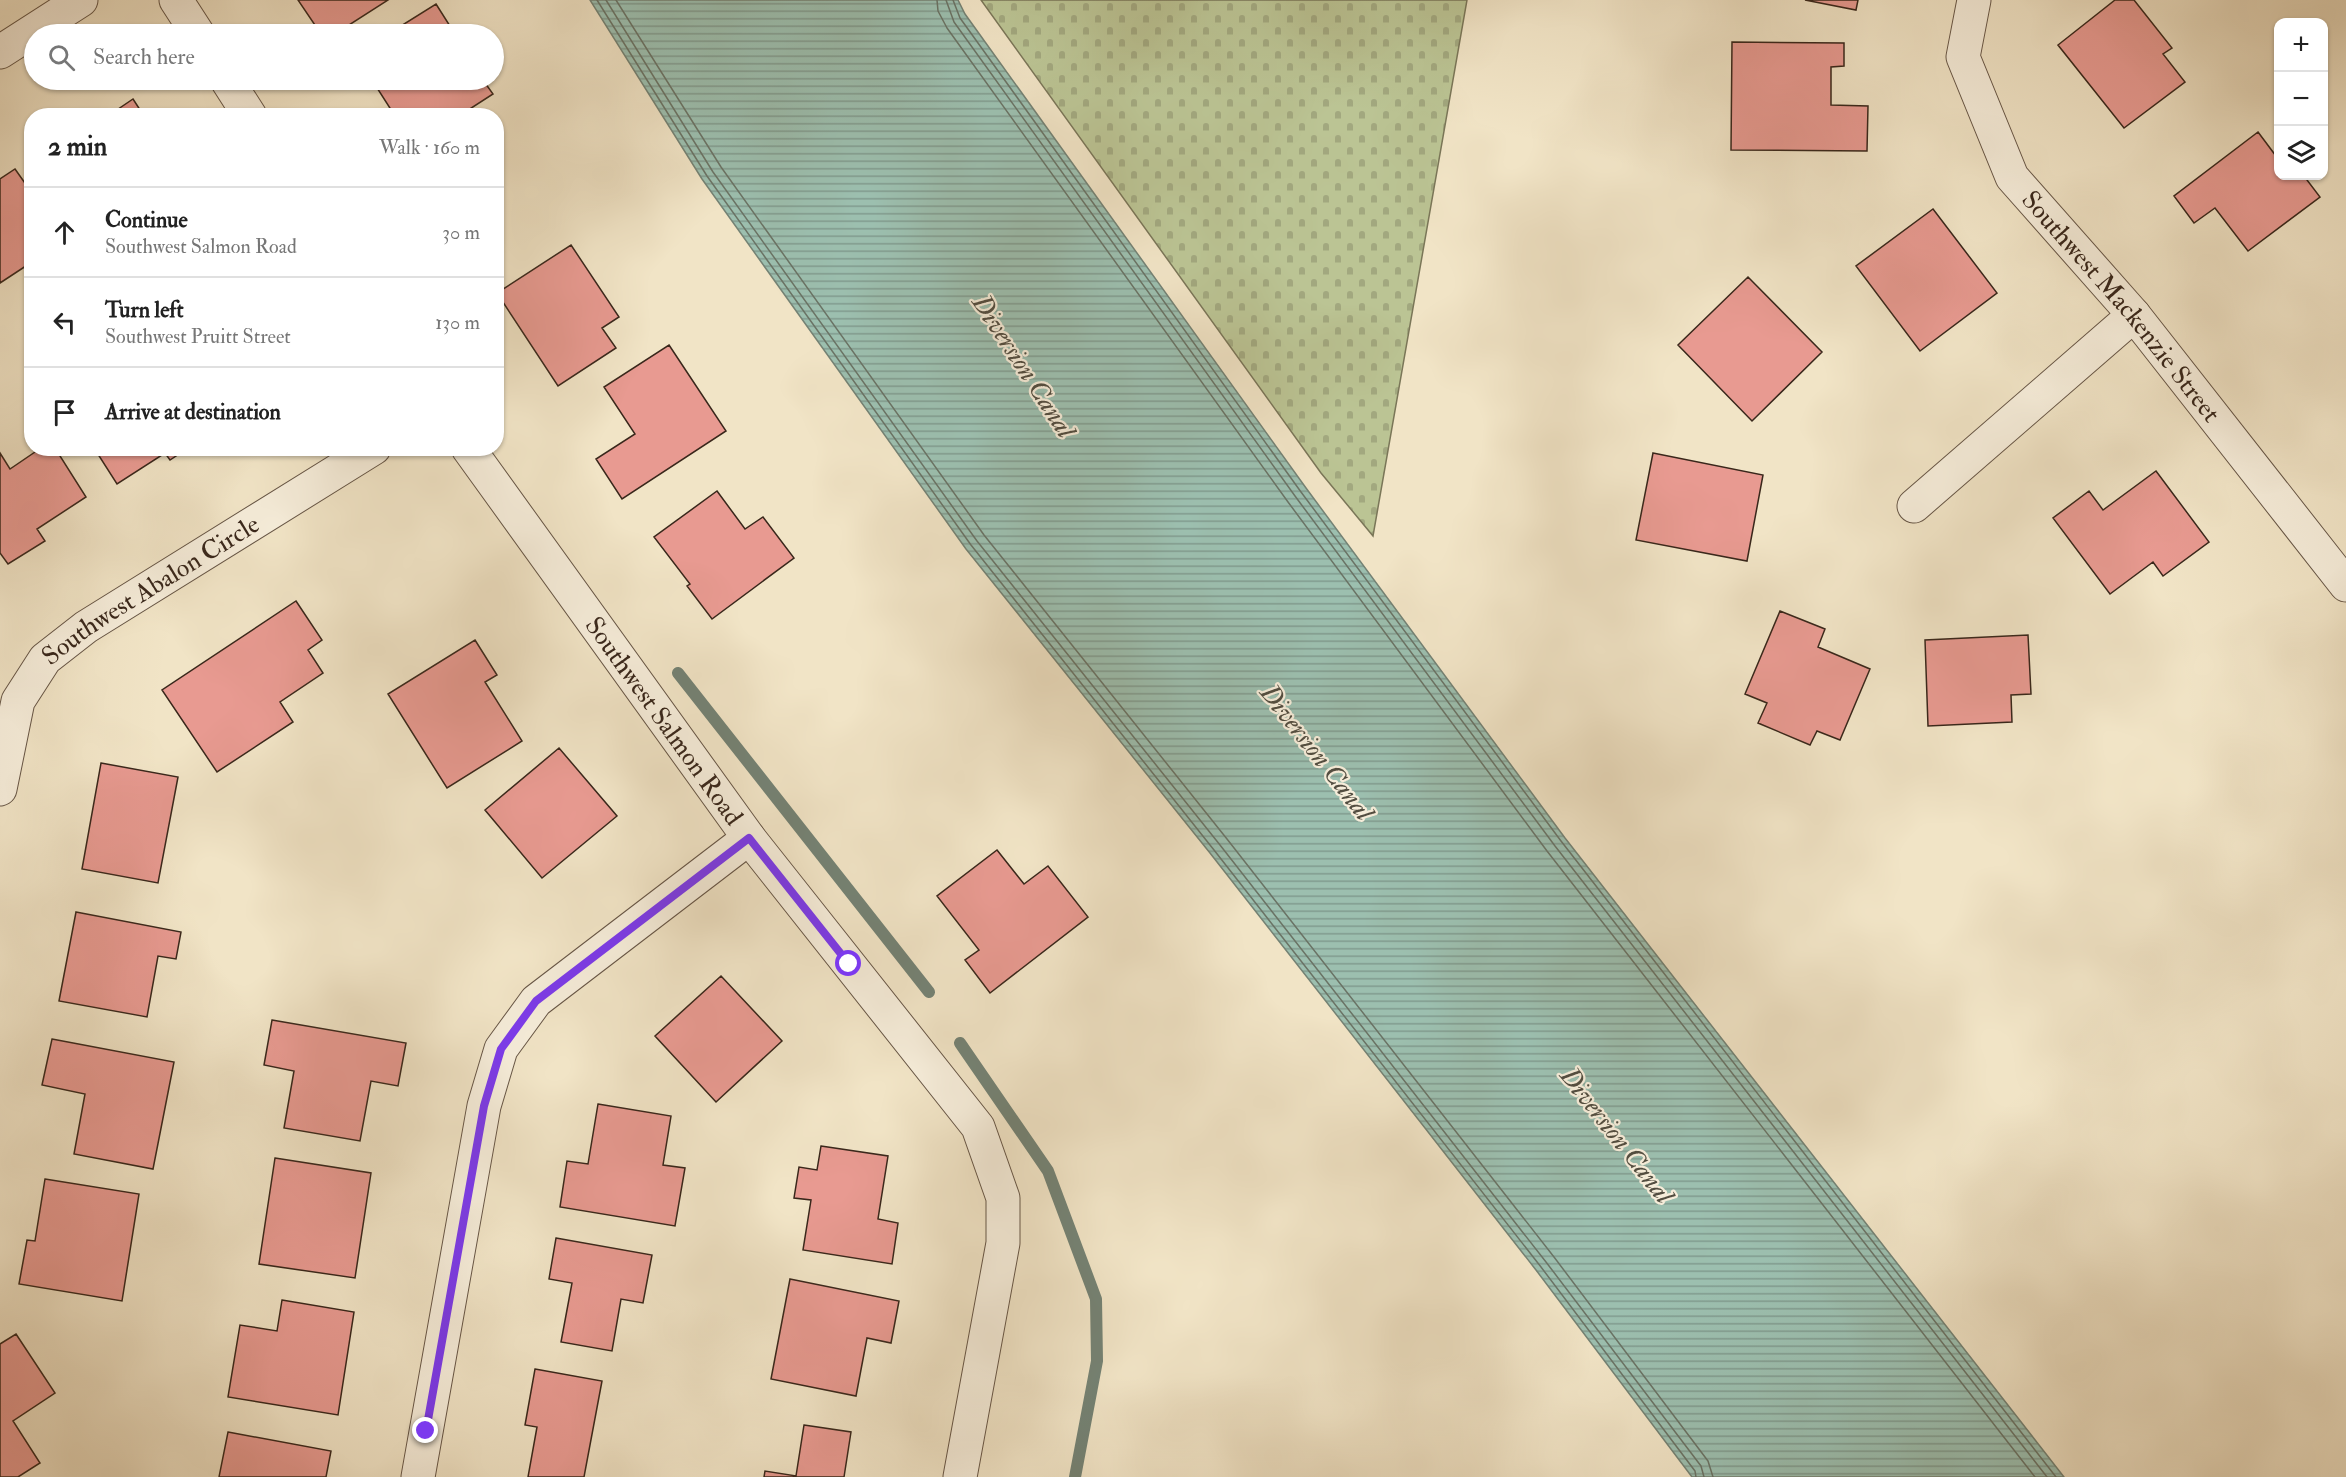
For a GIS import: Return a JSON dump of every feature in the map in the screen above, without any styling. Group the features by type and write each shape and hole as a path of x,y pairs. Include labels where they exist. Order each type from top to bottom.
{"street":[{"path":"44,24 81,0"},
{"path":"176,0 192,24"},
{"name":"Southwest Mackenzie Street","path":"1974,0 1963,57 2012,177 2134,315 2346,585"},
{"path":"0,52 24,37"},
{"path":"233,90 245,108"},
{"path":"1914,506 2134,315"},
{"name":"Southwest Abalon Circle","path":"0,789 18,701 45,659 86,627 361,456"},
{"name":"Southwest Salmon Road","path":"474,456 749,838 978,1127 1003,1198 1003,1243 960,1477"},
{"path":"418,1477 484,1106 501,1049 536,1001 749,838"}],"green space":[{"path":"981,0 1467,0 1373,536 1321,473"}],"water":[{"name":"Diversion Canal","path":"590,0 958,0 965,14 1306,488 1565,838 2064,1477 1692,1477 1536,1270 1210,853 966,549 702,179"}],"building":[{"path":"298,0 388,0 351,24 314,24"},
{"path":"1805,0 1858,0 1856,10"},
{"path":"2115,0 2134,0 2172,48 2163,54 2185,82 2124,128 2058,45"},
{"path":"436,4 449,24 404,24"},
{"path":"1732,42 1844,43 1844,66 1831,67 1831,105 1868,106 1867,151 1731,150"},
{"path":"378,90 490,90 493,94 471,108 390,108"},
{"path":"133,99 139,108 120,108"},
{"path":"2258,132 2274,153 2274,180 2307,180 2320,197 2248,251 2215,208 2194,223 2174,196"},
{"path":"15,169 24,182 24,267 0,283 0,179"},
{"path":"1933,209 1997,293 1920,351 1856,266"},
{"path":"571,245 619,317 602,328 616,348 558,386 504,304 504,288"},
{"path":"1748,277 1822,352 1752,421 1678,345"},
{"path":"669,345 726,431 622,499 596,459 635,434 604,387"},
{"path":"0,453 10,469 29,456 60,456 86,497 37,529 45,541 8,564 0,553"},
{"path":"1653,453 1763,475 1747,561 1636,540"},
{"path":"99,456 160,456 117,484"},
{"path":"2156,471 2209,542 2163,576 2153,562 2110,594 2053,518 2089,491 2103,510"},
{"path":"717,491 745,529 763,517 794,558 712,619 687,586 690,584 654,537"},
{"path":"296,601 322,640 308,650 323,673 280,702 293,722 217,772 162,690"},
{"path":"1780,611 1825,629 1818,647 1870,669 1840,740 1817,731 1810,745 1758,723 1767,703 1745,694"},
{"path":"2028,635 2031,694 2011,695 2012,722 1928,726 1925,640"},
{"path":"475,640 497,675 485,682 522,741 447,788 388,694"},
{"path":"559,748 617,816 542,878 485,810"},
{"path":"101,763 178,777 158,883 82,869"},
{"path":"997,850 1024,884 1048,866 1088,917 990,993 965,960 979,950 937,896"},
{"path":"76,912 181,932 176,959 158,956 147,1017 59,1001"},
{"path":"721,976 782,1041 716,1102 655,1036"},
{"path":"272,1020 406,1043 398,1086 371,1081 360,1141 284,1128 294,1071 264,1065"},
{"path":"52,1039 174,1062 153,1169 74,1154 85,1094 42,1085"},
{"path":"598,1104 671,1116 663,1165 685,1168 675,1226 560,1207 567,1161 588,1164"},
{"path":"821,1146 888,1156 878,1219 898,1223 892,1264 803,1250 811,1200 794,1198 799,1167 817,1170"},
{"path":"275,1158 371,1173 355,1278 259,1264"},
{"path":"45,1179 139,1194 122,1301 19,1284 27,1240 35,1241"},
{"path":"556,1238 652,1255 643,1303 621,1299 612,1351 561,1342 572,1283 549,1279"},
{"path":"790,1279 899,1301 891,1343 867,1338 856,1396 771,1379"},
{"path":"282,1300 354,1312 338,1415 228,1397 240,1325 277,1331"},
{"path":"16,1334 55,1393 13,1421 40,1463 18,1477 0,1477 0,1344"},
{"path":"535,1369 602,1381 584,1477 528,1477 537,1427 525,1425"},
{"path":"804,1425 851,1432 844,1477 764,1477 765,1471 796,1476"},
{"path":"228,1432 331,1451 326,1477 219,1477"}],"waterway":[{"path":"678,673 929,992"},
{"path":"960,1043 1048,1171 1096,1299 1097,1361 1075,1477"}],"route":[{"path":"426,1431 484,1106 501,1049 536,1001 749,838 849,964"}]}
